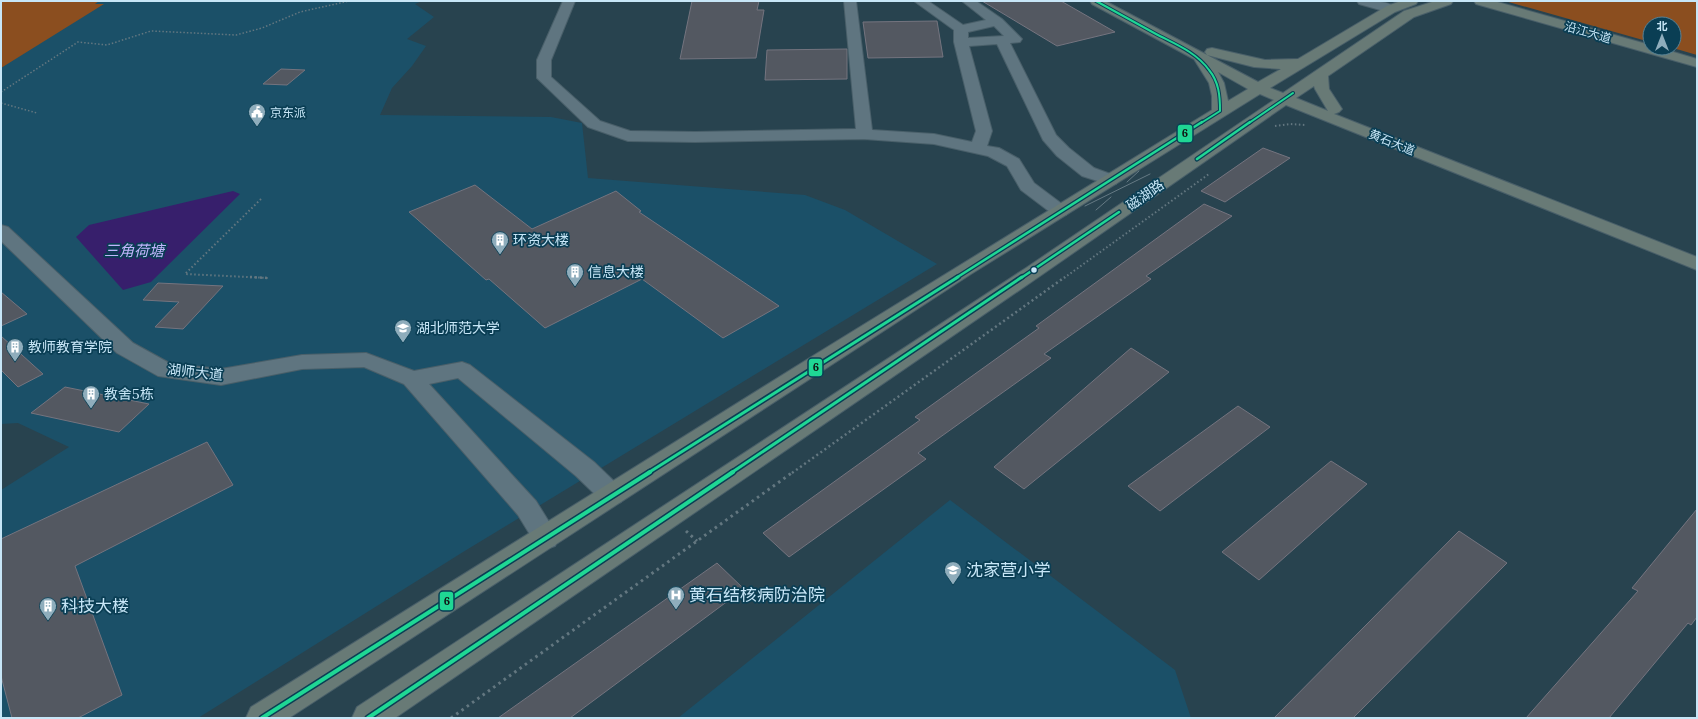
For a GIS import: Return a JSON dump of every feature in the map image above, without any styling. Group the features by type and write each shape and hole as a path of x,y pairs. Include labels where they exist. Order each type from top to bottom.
{"main road":[{"name":"黄石大道","path":"1096,1 1204,53"},
{"name":"黄石大道","path":"1114,1 1263,85 1280,112 1352,126 1697,264"},
{"path":"262,718 1060,211 1300,62 1390,9 1412,1"},
{"name":"沿江大道","path":"1480,1 1697,63"},
{"path":"1452,3 1496,6"},
{"name":"磁湖路","path":"368,718 1033,272 1280,112 1320,74 1409,14 1452,3"},
{"path":"1204,53 1262,64 1284,66 1300,62"},
{"path":"1204,53 1221,95 1220,112"},
{"path":"1320,74 1322,89 1334,109"},
{"name":"黄石大道","path":"1280,112 1334,109 1697,252"}],"street":[{"path":"569,1 544,60 544,78 594,124 628,136 695,137 864,134 934,139 993,152 1013,162 1027,186 1060,211"},
{"path":"850,1 864,134"},
{"path":"920,1 961,35 1015,40 997,22 968,1"},
{"path":"1363,1 1390,9"},
{"path":"961,35 997,22"},
{"path":"961,35 984,131 978,149"},
{"path":"1002,40 1049,137 1063,152 1088,172 1110,180"},
{"name":"湖师大道","path":"1,231 124,348 166,371 221,377 302,362 366,360 412,379"},
{"path":"412,379 462,370 585,469 612,495"},
{"path":"412,379 526,508 546,538"}],"path":[{"path":"1,92 78,42 107,45 151,31 236,35 262,28 300,12 349,1"},
{"path":"1,103 37,113"},
{"path":"1280,112 1290,124 1309,126"},
{"path":"451,718 1210,173"},
{"path":"261,199 185,274 268,278"}],"shaded area":[{"name":"湖北师范大学","path":"1,1 422,1 415,4 434,17 407,39 426,46 412,66 392,88 380,115 551,117 582,123 588,178 805,195 845,210 937,264 463,552 198,718 1,718 1,490 69,447 18,423 1,424"},
{"path":"1,1 99,1 95,4 104,4 1,68"},
{"path":"1505,1 1697,1 1697,55 1682,51 1682,16 1642,16 1642,40"},
{"name":"沈家营小学","path":"950,500 1175,670 1191,718 678,718"}],"water":[{"name":"三角荷塘","path":"233,191 240,194 151,282 123,290 76,237 89,225"}],"building":[{"path":"692,1 759,1 757,10 764,10 756,58 680,59"},
{"path":"982,1 1061,1 1115,32 1057,46"},
{"path":"937,21 943,57 868,58 863,22"},
{"path":"847,49 847,79 765,80 767,50"},
{"path":"281,69 305,70 287,85 263,84"},
{"path":"1263,148 1290,158 1225,202 1201,191"},
{"path":"475,185 532,229 616,191 641,211 639,212 779,306 723,338 642,279 545,328 489,279 486,280 409,212"},
{"path":"1204,204 1232,216 1146,276 1151,279 1044,354 1051,358 918,453 926,459 789,557 763,533 920,420 915,417 1039,328 1036,326"},
{"path":"158,283 223,286 183,329 155,327 179,302 143,300"},
{"name":"教师教育学院","path":"1,292 27,314 1,326"},
{"name":"教师教育学院","path":"1,336 43,374 18,387 1,370"},
{"path":"1131,348 1169,372 1024,489 994,467"},
{"name":"教舍5栋","path":"65,387 149,404 119,432 31,413"},
{"path":"1238,406 1270,427 1160,511 1128,486"},
{"name":"科技大楼","path":"207,442 233,485 75,566 122,695 78,718 12,718 1,676 1,539"},
{"path":"1331,461 1367,484 1259,580 1222,552"},
{"path":"1697,509 1697,617 1691,625 1688,623 1609,718 1526,718 1638,591 1632,588"},
{"path":"1459,531 1507,563 1353,718 1274,718"},
{"path":"717,563 744,589 570,718 498,718"}],"tram line":[{"path":"1127,182 1139,171"},
{"path":"1085,206 1150,174"},
{"path":"1096,210 1111,197"}],"transit line":[{"name":"6","path":"262,718 1220,111 1220,95 1216,82 1210,71 1202,62 1181,47 1096,1"},
{"name":"6","path":"1197,159 1293,93"},
{"name":"6","path":"368,718 1119,212"}],"place":[{"name":"京东派","path":"257,127"},
{"name":"环资大楼","path":"500,255"},
{"name":"信息大楼","path":"575,287"},
{"name":"湖北师范大学","path":"403,343"},
{"name":"教师教育学院","path":"15,362"},
{"name":"教舍5栋","path":"91,409"},
{"name":"沈家营小学","path":"953,585"},
{"name":"黄石结核病防治院","path":"676,610"},
{"name":"科技大楼","path":"48,621"}]}
